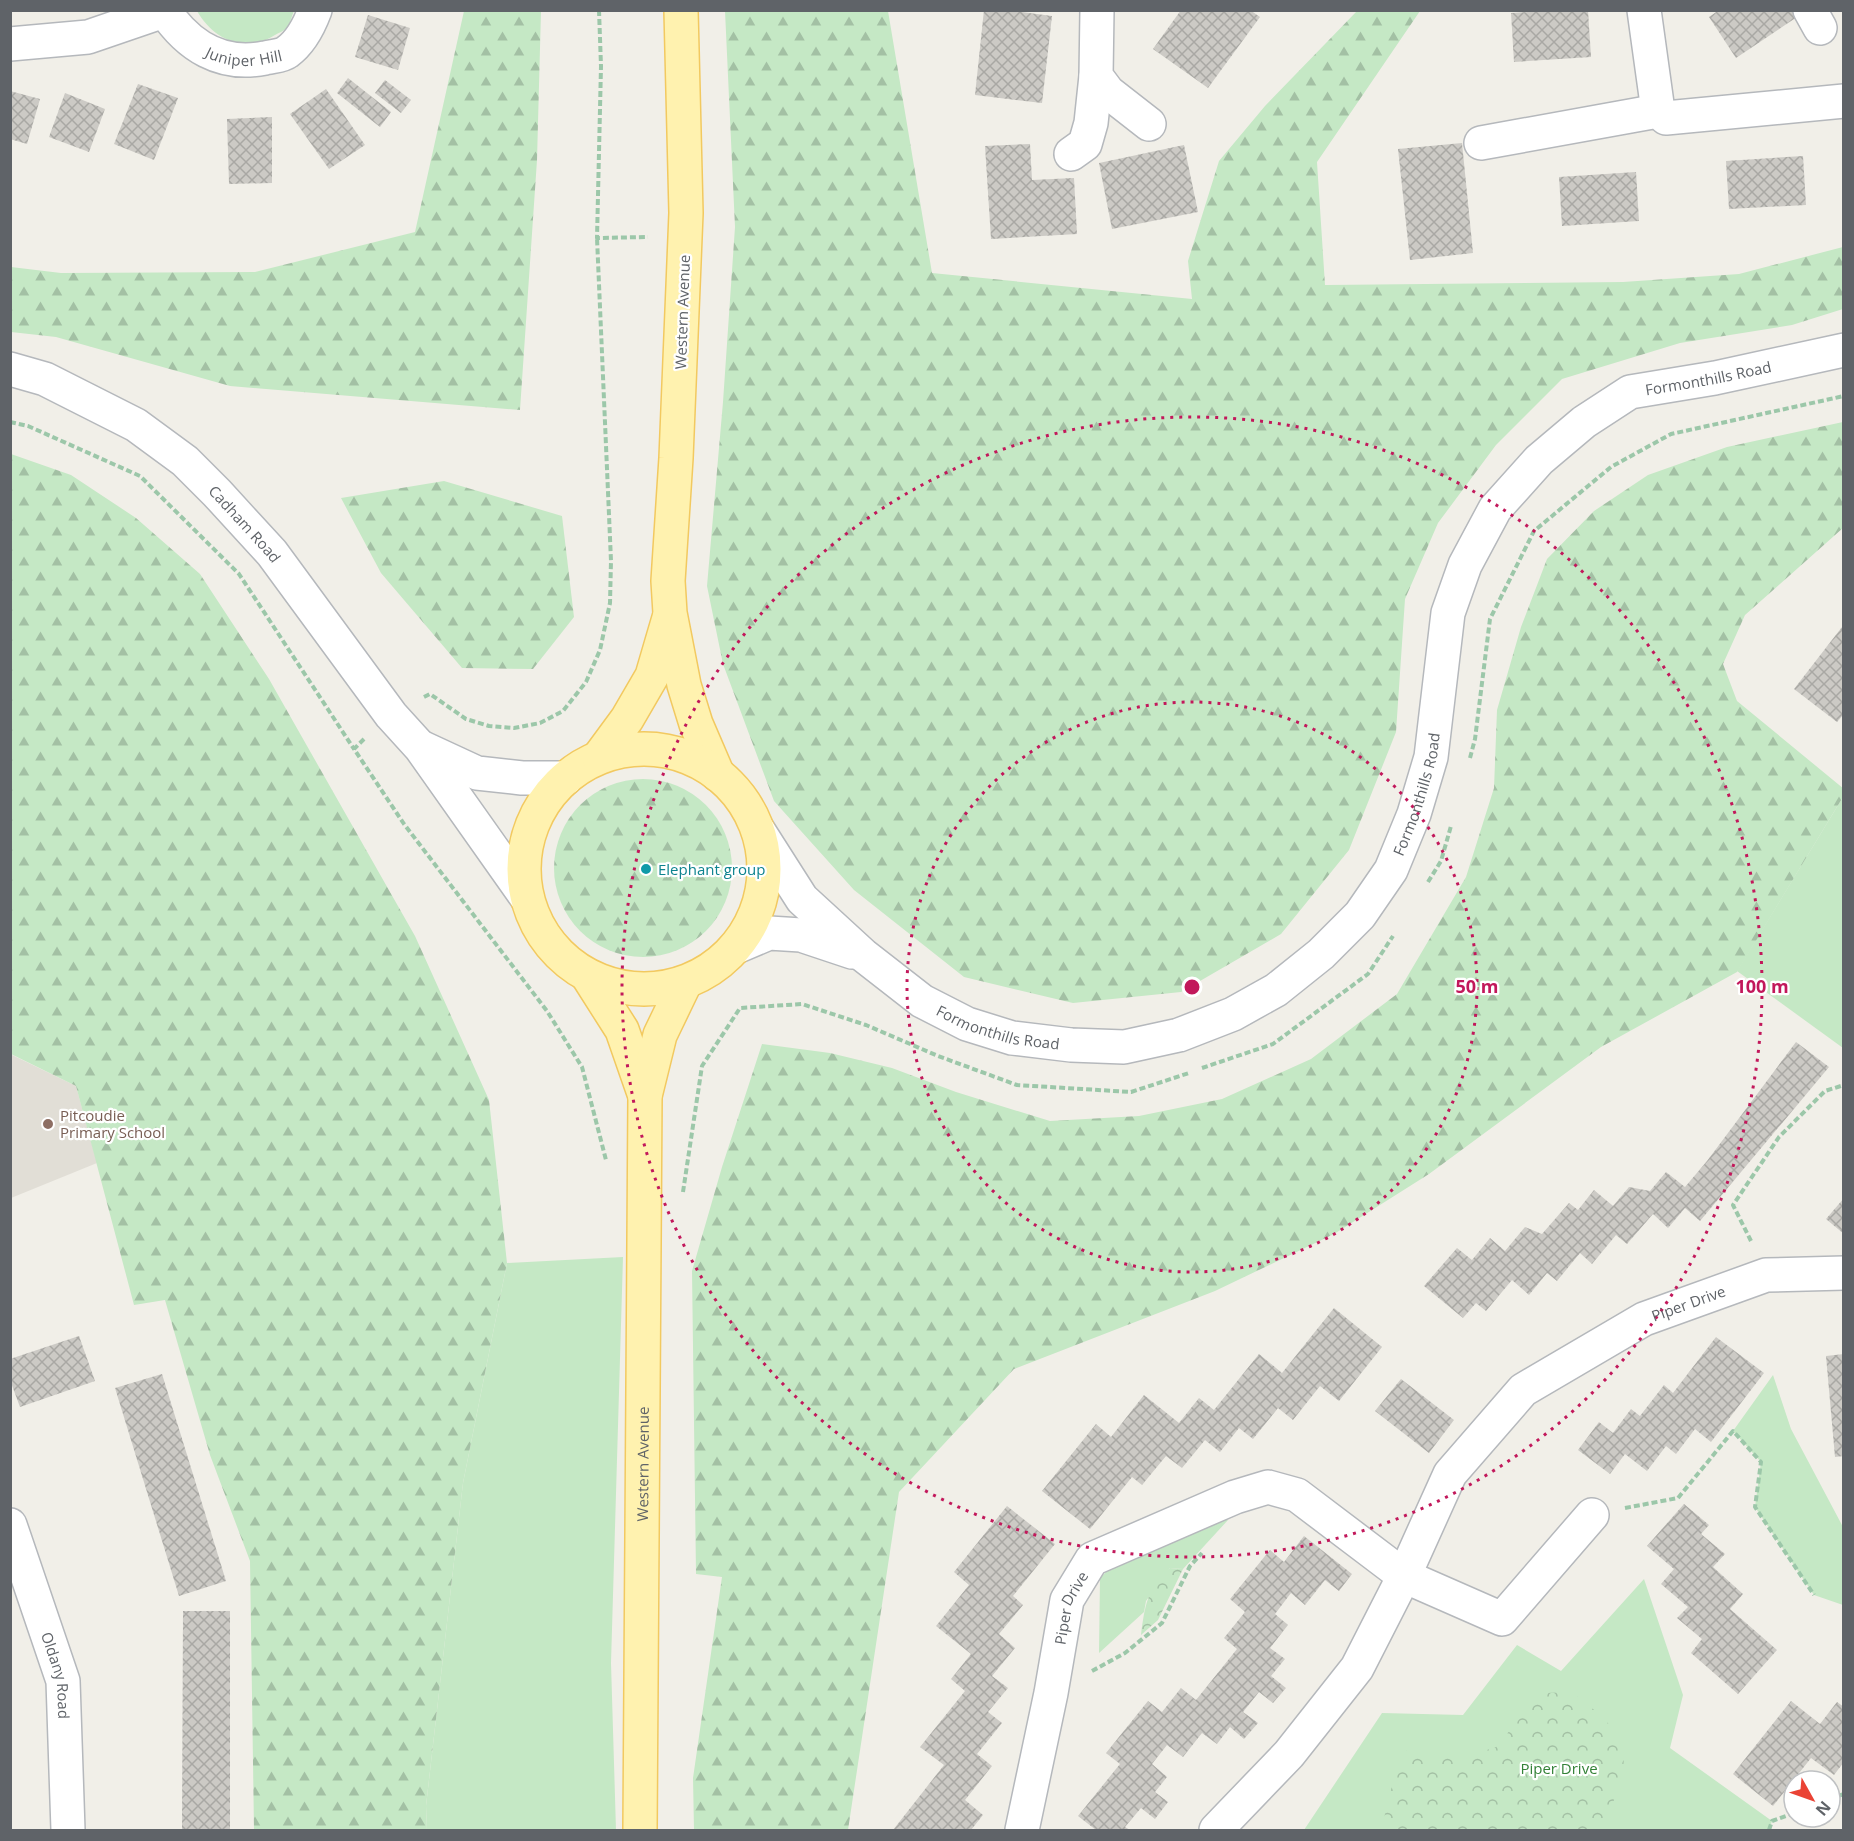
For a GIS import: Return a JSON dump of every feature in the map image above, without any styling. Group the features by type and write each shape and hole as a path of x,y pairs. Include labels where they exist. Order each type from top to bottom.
{"main road":[{"name":"Western Avenue","path":"670,613 668,580 685,237 681,10"},
{"path":"599,757 627,719 652,676 670,613"},
{"path":"670,613 687,695 696,724 718,775"},
{"path":"629,750 661,750 692,758 718,775 742,799 758,830 764,871 757,912 735,947 713,968 685,983 652,990 618,987 587,975 560,956 539,929 527,898 523,865 529,832 543,802 566,778 581,766 599,757 629,750"},
{"name":"Western Avenue","path":"587,975 622,1030 645,1096"},
{"name":"Western Avenue","path":"640,1830 645,1096 660,1035 685,983"}],"street":[{"name":"Juniper Hill","path":"10,44 88,36 164,11 187,39 218,57 253,60 286,53 308,29 315,10"},
{"path":"1071,154 1085,144 1091,123 1096,76 1097,10"},
{"path":"1644,10 1658,111 1666,118 1844,101"},
{"path":"1096,76 1108,92 1149,124"},
{"path":"1481,143 1658,111"},
{"name":"Formonthills Road","path":"758,830 802,899 863,955 922,1001 967,1024 1012,1038 1071,1045 1124,1047 1179,1035 1233,1014 1276,990 1321,954 1360,915 1391,870 1414,814 1431,757 1448,613 1465,566 1495,509 1539,460 1584,422 1630,392 1715,378 1844,350"},
{"name":"Cadham Road","path":"10,369 45,379 136,425 185,461 272,553 391,715 421,748 527,898"},
{"name":"Cadham Road","path":"421,748 477,773 522,778 566,778"},
{"name":"Formonthills Road","path":"735,947 769,933 801,935 863,955"},
{"name":"Piper Drive","path":"1216,1830 1289,1754 1358,1668 1404,1576 1450,1474 1523,1390 1644,1319 1766,1275 1844,1273"},
{"name":"Piper Drive","path":"1022,1830 1051,1693 1067,1600 1092,1559 1236,1497 1268,1487 1297,1495 1404,1576 1502,1619 1592,1515"},
{"name":"Oldany Road","path":"10,1526 63,1681 68,1830"}],"path":[{"path":"354,749 391,715 430,694 466,719 489,726 514,728 540,723 563,711 586,682 600,650 610,603 611,561 597,238 601,66 599,10"},
{"path":"597,238 685,237"},
{"path":"1469,761 1475,739 1490,619 1534,531 1611,467 1671,435 1844,396"},
{"path":"10,422 28,426 140,476 239,574 404,824 547,1011 582,1067 607,1168"},
{"path":"1423,889 1441,861 1454,817"},
{"path":"683,1195 702,1066 740,1008 802,1004 866,1025 938,1056 1017,1085 1131,1092 1273,1044 1368,974 1399,927"},
{"path":"1766,1275 1733,1204 1779,1137 1825,1091 1844,1085"},
{"path":"1592,1515 1678,1498 1733,1431 1761,1462 1755,1507 1814,1595"},
{"path":"1051,1693 1125,1653 1162,1623 1190,1566 1205,1550"},
{"path":"1769,1830 1772,1821 1782,1817"}],"shaded area":[{"name":"Pitcoudie Primary School","path":"10,1054 76,1086 97,1163 11,1198"}],"green space":[{"path":"197,11 294,11 286,29 264,41 241,44 221,36 204,21"},
{"path":"464,11 541,11 537,160 520,410 230,386 56,337 11,332 11,267 61,273 255,272 415,232"},
{"path":"725,11 888,11 932,273 1192,299 1188,261 1219,161 1265,106 1357,11 1420,11 1317,162 1325,285 1623,282 1739,274 1843,247 1843,309 1792,325 1680,343 1562,379 1496,445 1438,523 1405,599 1396,732 1349,850 1281,934 1181,992 1073,1003 964,977 854,890 774,801 723,664 707,586 735,227"},
{"path":"1843,422 1843,528 1745,615 1723,664 1737,701 1844,789 1843,797 1737,972 1601,1047 1429,1174 1334,1234 1215,1291 1014,1369 899,1492 848,1830 694,1830 693,1778 722,1577 696,1574 692,1271 722,1167 762,1044 830,1053 892,1068 956,1092 1050,1121 1139,1116 1222,1099 1311,1059 1397,994 1466,877 1494,788 1497,710 1521,627 1547,559 1594,511 1648,475 1727,447"},
{"path":"11,454 71,475 136,518 200,574 269,679 415,936 489,1100 507,1263 463,1483 426,1806 427,1830 254,1830 250,1561 210,1455 165,1300 134,1305 76,1086 11,1054"},
{"path":"444,481 562,516 574,617 533,669 462,668 381,573 341,498"},
{"path":"643,779 660,780 677,785 706,805 726,834 731,851 731,885 726,902 706,931 677,951 660,956 643,957 626,956 609,951 580,931 560,902 555,885 554,868 555,851 560,834 580,805 609,785 626,780"},
{"path":"1843,797 1843,1048 1737,971"},
{"path":"623,1257 611,1663 616,1830 427,1830 426,1806 463,1483 507,1263"},
{"path":"1773,1375 1791,1429 1843,1527 1843,1605 1814,1595 1755,1507 1761,1462 1733,1431"},
{"path":"1217,1517 1228,1520 1183,1569 1170,1568 1146,1601 1144,1612 1099,1653 1100,1578 1117,1561"},
{"path":"1170,1568 1183,1569 1158,1620 1141,1635 1148,1598 1156,1583"},
{"path":"1644,1579 1683,1695 1670,1748 1772,1821 1769,1830 1304,1830 1382,1713 1463,1715 1517,1645 1561,1671"},
{"name":"Piper Drive","path":"1571,1692 1609,1725 1619,1739 1623,1752 1623,1767 1619,1784 1603,1830 1381,1830 1401,1750 1459,1759 1496,1747 1521,1717 1546,1693"}],"building":[{"path":"984,10 1007,10 1052,16 1042,103 975,95"},
{"path":"1181,10 1250,10 1260,17 1208,88 1153,49"},
{"path":"1588,10 1591,57 1514,62 1511,13"},
{"path":"1719,10 1797,10 1800,15 1736,58 1709,17"},
{"path":"368,15 410,28 398,70 355,57"},
{"path":"348,78 391,112 380,127 337,93"},
{"path":"385,80 411,100 401,113 375,93"},
{"path":"138,84 178,98 154,160 114,144"},
{"path":"326,89 365,145 329,169 290,114"},
{"path":"10,91 40,99 27,144 10,139"},
{"path":"65,93 105,109 89,152 49,137"},
{"path":"272,117 272,183 229,184 227,119"},
{"path":"1462,143 1473,253 1410,260 1398,149"},
{"path":"1030,144 1032,180 1074,178 1077,234 991,239 985,146"},
{"path":"1184,145 1198,212 1112,229 1099,163"},
{"path":"1803,156 1806,205 1729,209 1726,161"},
{"path":"1636,172 1639,221 1562,226 1559,177"},
{"path":"1842,627 1844,628 1844,714 1837,722 1794,689"},
{"path":"1796,1042 1829,1067 1700,1221 1685,1208 1668,1228 1653,1214 1627,1244 1616,1235 1592,1264 1580,1253 1557,1281 1547,1273 1529,1295 1512,1280 1486,1311 1476,1303 1463,1318 1424,1286 1457,1248 1472,1260 1490,1238 1505,1251 1525,1227 1542,1234 1569,1203 1578,1210 1594,1190 1613,1206 1629,1187 1650,1191 1666,1172 1685,1187"},
{"path":"1844,1198 1844,1234 1826,1219"},
{"path":"1334,1308 1382,1347 1339,1401 1320,1386 1293,1420 1278,1408 1253,1439 1239,1428 1220,1452 1205,1440 1182,1468 1166,1456 1142,1485 1132,1477 1090,1529 1042,1491 1096,1424 1111,1437 1144,1395 1179,1423 1199,1398 1214,1410 1259,1354 1282,1373"},
{"path":"79,1336 95,1381 20,1407 10,1380 10,1359"},
{"path":"1716,1337 1764,1373 1711,1442 1695,1429 1676,1454 1666,1446 1647,1471 1625,1454 1610,1474 1578,1450 1599,1422 1613,1433 1631,1409 1640,1416 1664,1385 1673,1393"},
{"path":"1844,1354 1844,1456 1835,1457 1826,1356"},
{"path":"162,1374 226,1581 179,1596 115,1388"},
{"path":"1401,1379 1454,1420 1429,1453 1375,1411"},
{"path":"1684,1504 1709,1525 1701,1534 1725,1554 1713,1567 1743,1594 1730,1609 1777,1650 1738,1694 1691,1653 1702,1639 1677,1618 1688,1607 1661,1584 1674,1569 1647,1546"},
{"path":"1007,1506 1055,1544 1013,1596 1023,1605 999,1634 1015,1648 992,1676 1008,1688 988,1712 1002,1723 977,1754 992,1766 965,1800 983,1815 971,1830 893,1830 944,1765 920,1747 965,1691 951,1679 971,1654 936,1626 969,1585 954,1572"},
{"path":"1304,1536 1352,1574 1339,1591 1325,1580 1305,1605 1291,1593 1275,1614 1288,1625 1270,1648 1285,1659 1271,1676 1286,1688 1273,1703 1259,1692 1243,1712 1258,1723 1244,1739 1230,1727 1217,1744 1202,1733 1183,1757 1167,1745 1152,1764 1167,1777 1155,1792 1168,1802 1155,1819 1141,1808 1125,1827 1130,1830 1096,1830 1078,1816 1120,1764 1106,1753 1148,1701 1162,1712 1181,1688 1196,1700 1237,1649 1224,1638 1245,1612 1230,1599 1270,1550 1284,1562"},
{"path":"183,1611 230,1611 230,1830 182,1830"},
{"path":"1791,1701 1820,1724 1837,1702 1844,1707 1844,1762 1839,1769 1826,1769 1811,1758 1802,1769 1782,1769 1782,1795 1773,1806 1733,1774"}],"place":[{"name":"Elephant group","path":"646,869"},
{"name":"Pitcoudie Primary School","path":"48,1124"}]}
